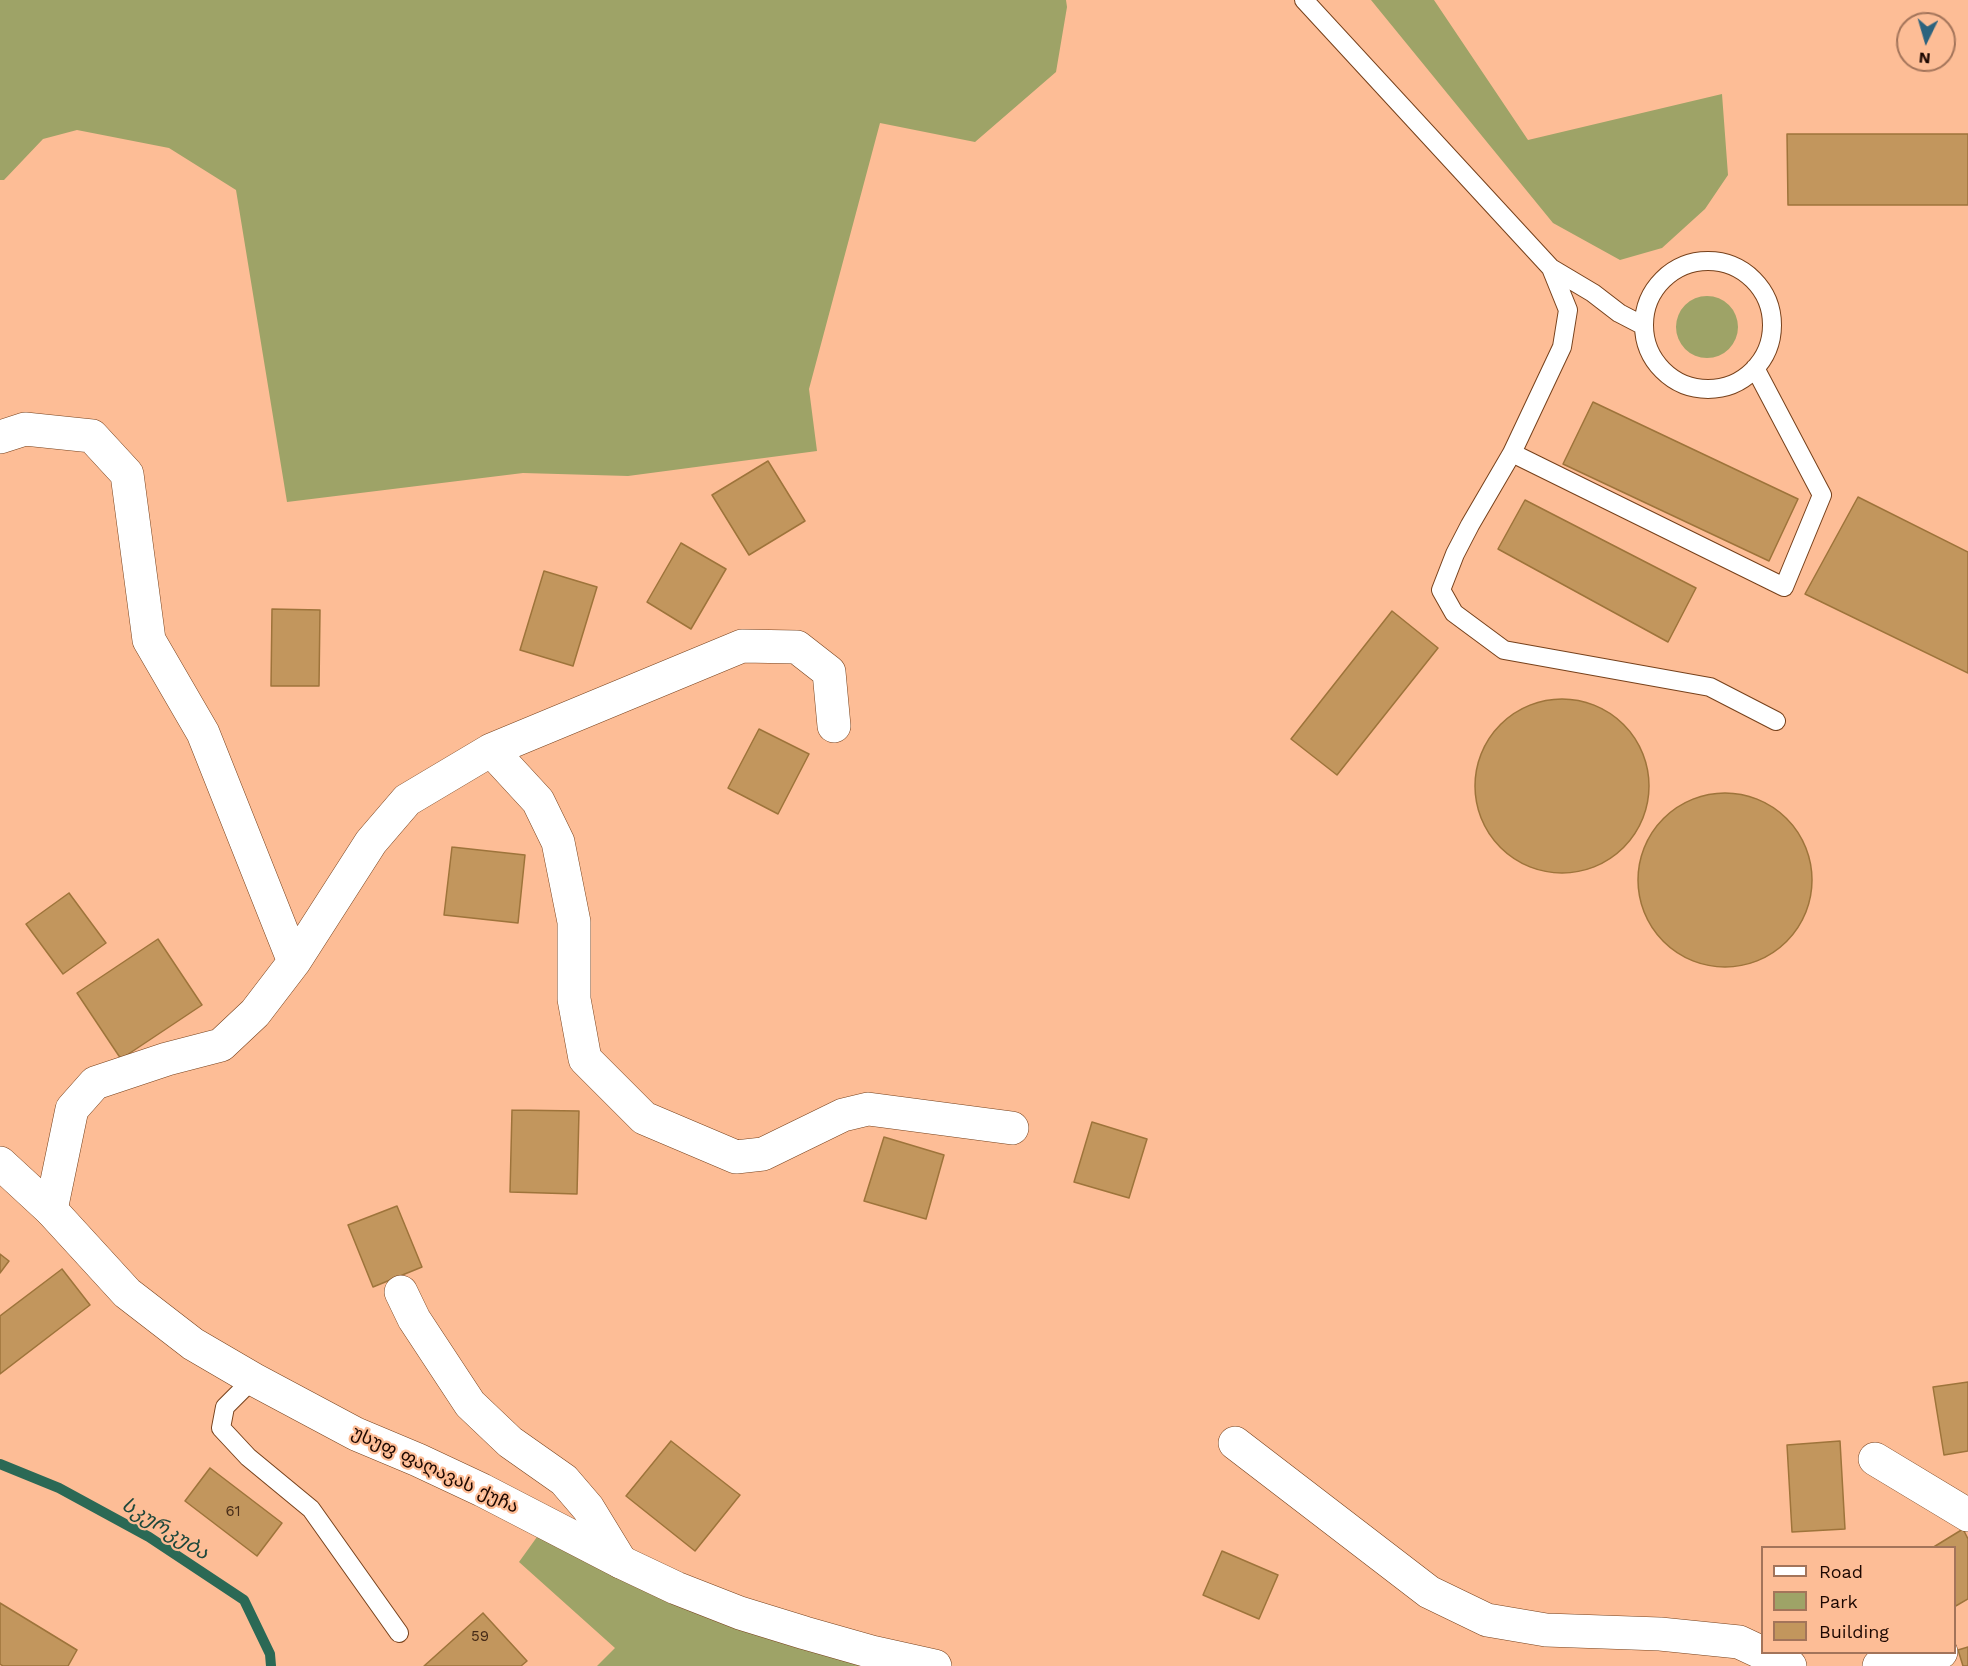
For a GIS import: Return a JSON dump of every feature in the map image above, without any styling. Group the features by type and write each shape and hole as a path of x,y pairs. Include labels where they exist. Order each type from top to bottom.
{"street":[{"path":"0,437 25,429 92,436 127,474 150,640 203,733 294,962"},
{"path":"51,1210 72,1109 95,1083 167,1059 220,1045 255,1013 294,962 371,842 407,800 490,750 742,646 798,647 829,672 834,726"},
{"path":"490,750 538,801 558,842 574,922 574,999 585,1059 644,1118 736,1157 763,1154 843,1115 868,1109 1012,1128"},
{"name":"უსუფ ფაღავას ქუჩა","path":"0,1163 51,1210 127,1293 193,1344 253,1379 356,1434 482,1490 676,1588 740,1613 872,1652 935,1666"},
{"path":"401,1292 414,1319 470,1404 510,1442 564,1480 588,1508 621,1562"},
{"path":"1235,1443 1429,1592 1487,1620 1546,1630 1660,1634 1739,1642 1761,1652"},
{"path":"1875,1459 1968,1515"},
{"path":"1764,1654 1790,1666"},
{"path":"1879,1666 1938,1654"}],"lane":[{"path":"1304,0 1551,268 1593,293 1619,313 1644,326"},
{"path":"1710,261 1731,265 1749,275 1763,291 1771,310 1772,331 1767,351 1755,368 1738,382 1717,388 1696,387 1676,380 1659,366 1648,347 1644,326 1647,306 1656,287 1671,273 1690,263 1710,261"},
{"path":"1551,268 1568,310 1562,347 1512,453 1455,554 1442,590 1454,613 1504,650 1710,687 1776,721"},
{"path":"1512,453 1784,587 1822,495 1755,368"},
{"path":"253,1379 225,1407 221,1428 248,1457 311,1509 399,1633"}],"green space":[{"path":"0,0 1066,0 1067,7 1056,72 975,142 880,123 809,389 817,451 628,476 523,473 287,502 236,190 169,148 77,130 43,139 4,180 0,180"},
{"path":"1371,0 1434,0 1528,140 1722,94 1728,175 1705,209 1662,248 1620,260 1553,223"},
{"path":"1707,296 1729,305 1738,327 1729,349 1707,358 1685,349 1676,327 1685,305"},
{"path":"547,1523 611,1556 935,1666 597,1666 615,1648 519,1562"}],"building":[{"path":"1787,134 1968,134 1968,205 1788,205"},
{"path":"1593,402 1798,499 1769,561 1563,464"},
{"path":"768,461 805,521 749,555 712,495"},
{"path":"1858,497 1968,552 1968,673 1805,594"},
{"path":"1525,500 1696,588 1668,642 1498,549"},
{"path":"681,543 726,569 691,629 647,602"},
{"path":"544,571 597,587 573,666 520,650"},
{"path":"272,609 320,610 319,686 271,686"},
{"path":"1392,611 1438,648 1337,775 1291,739"},
{"path":"1562,699 1595,706 1610,714 1623,725 1634,738 1642,753 1649,786 1642,819 1634,834 1623,847 1610,858 1595,866 1562,873 1529,866 1514,858 1501,847 1490,834 1482,819 1475,786 1482,753 1490,738 1501,725 1514,714 1529,706"},
{"path":"759,729 809,754 778,814 728,788"},
{"path":"1725,793 1758,800 1773,808 1786,819 1797,832 1805,847 1812,880 1805,913 1797,928 1786,941 1773,952 1758,960 1725,967 1692,960 1677,952 1664,941 1653,928 1645,913 1638,880 1645,847 1653,832 1664,819 1677,808 1692,800"},
{"path":"452,847 525,855 518,923 444,915"},
{"path":"69,893 106,943 63,974 26,924"},
{"path":"158,939 202,1005 121,1059 77,993"},
{"path":"512,1110 579,1111 577,1194 510,1192"},
{"path":"1092,1122 1147,1139 1129,1198 1074,1182"},
{"path":"884,1137 944,1155 926,1219 864,1201"},
{"path":"397,1206 422,1267 373,1287 348,1225"},
{"path":"0,1254 9,1261 0,1273"},
{"path":"62,1269 90,1305 0,1374 0,1316"},
{"path":"1968,1382 1968,1451 1944,1455 1933,1387"},
{"path":"671,1441 740,1495 695,1551 626,1496"},
{"path":"1840,1441 1845,1529 1792,1532 1787,1445"},
{"path":"210,1468 282,1523 257,1556 185,1501"},
{"path":"1963,1529 1968,1539 1968,1599 1956,1606 1956,1546 1935,1546"},
{"path":"1222,1551 1278,1575 1259,1619 1203,1595"},
{"path":"0,1603 77,1650 68,1666 3,1666 0,1664"},
{"path":"483,1613 527,1661 521,1666 424,1666"},
{"path":"1968,1647 1968,1666 1963,1666 1958,1650"}],"waterway":[{"name":"სკურკუბა","path":"0,1464 59,1488 149,1537 244,1600 270,1654 271,1666"}]}
